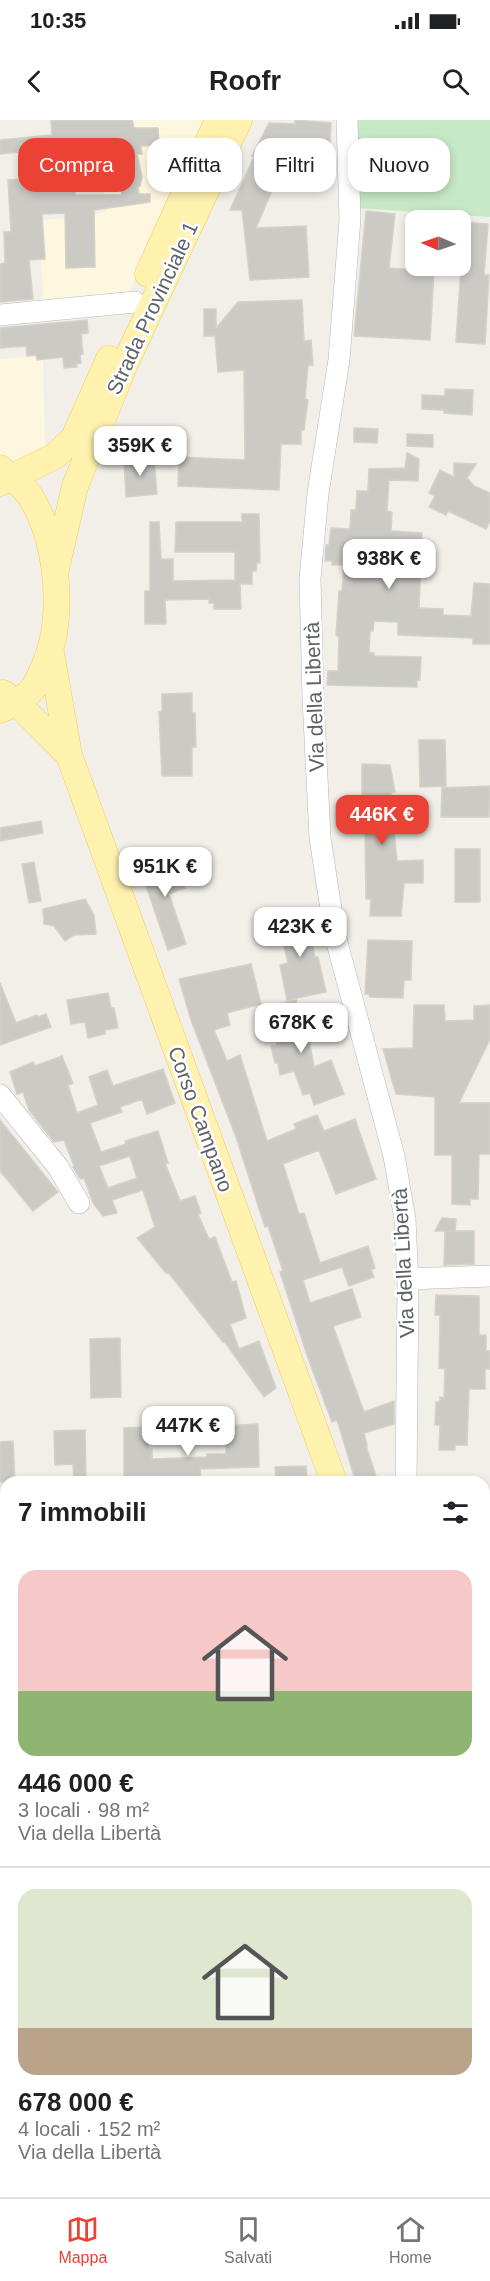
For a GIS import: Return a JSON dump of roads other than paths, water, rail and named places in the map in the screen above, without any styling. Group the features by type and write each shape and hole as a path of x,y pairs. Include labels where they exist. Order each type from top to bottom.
{"main road":[{"name":"Strada Provinciale 1","path":"4,476 35,467 55,456 74,438 218,120"},
{"name":"Strada Provinciale 1","path":"56,569 75,486 127,359 239,120"},
{"path":"4,476 29,494 46,528 56,569 55,626 51,653 69,756"},
{"path":"51,653 32,690 6,702 69,756"},
{"name":"Corso Campano","path":"69,756 332,1476"}],"street":[{"name":"Via della Libertà","path":"347,120 350,219 339,360 318,493 310,579 320,838 335,935 400,1184 405,1219 408,1279 406,1476"},
{"path":"0,315 135,302"},
{"path":"2,1102 57,1167 78,1203"},
{"path":"408,1279 490,1276"}]}
